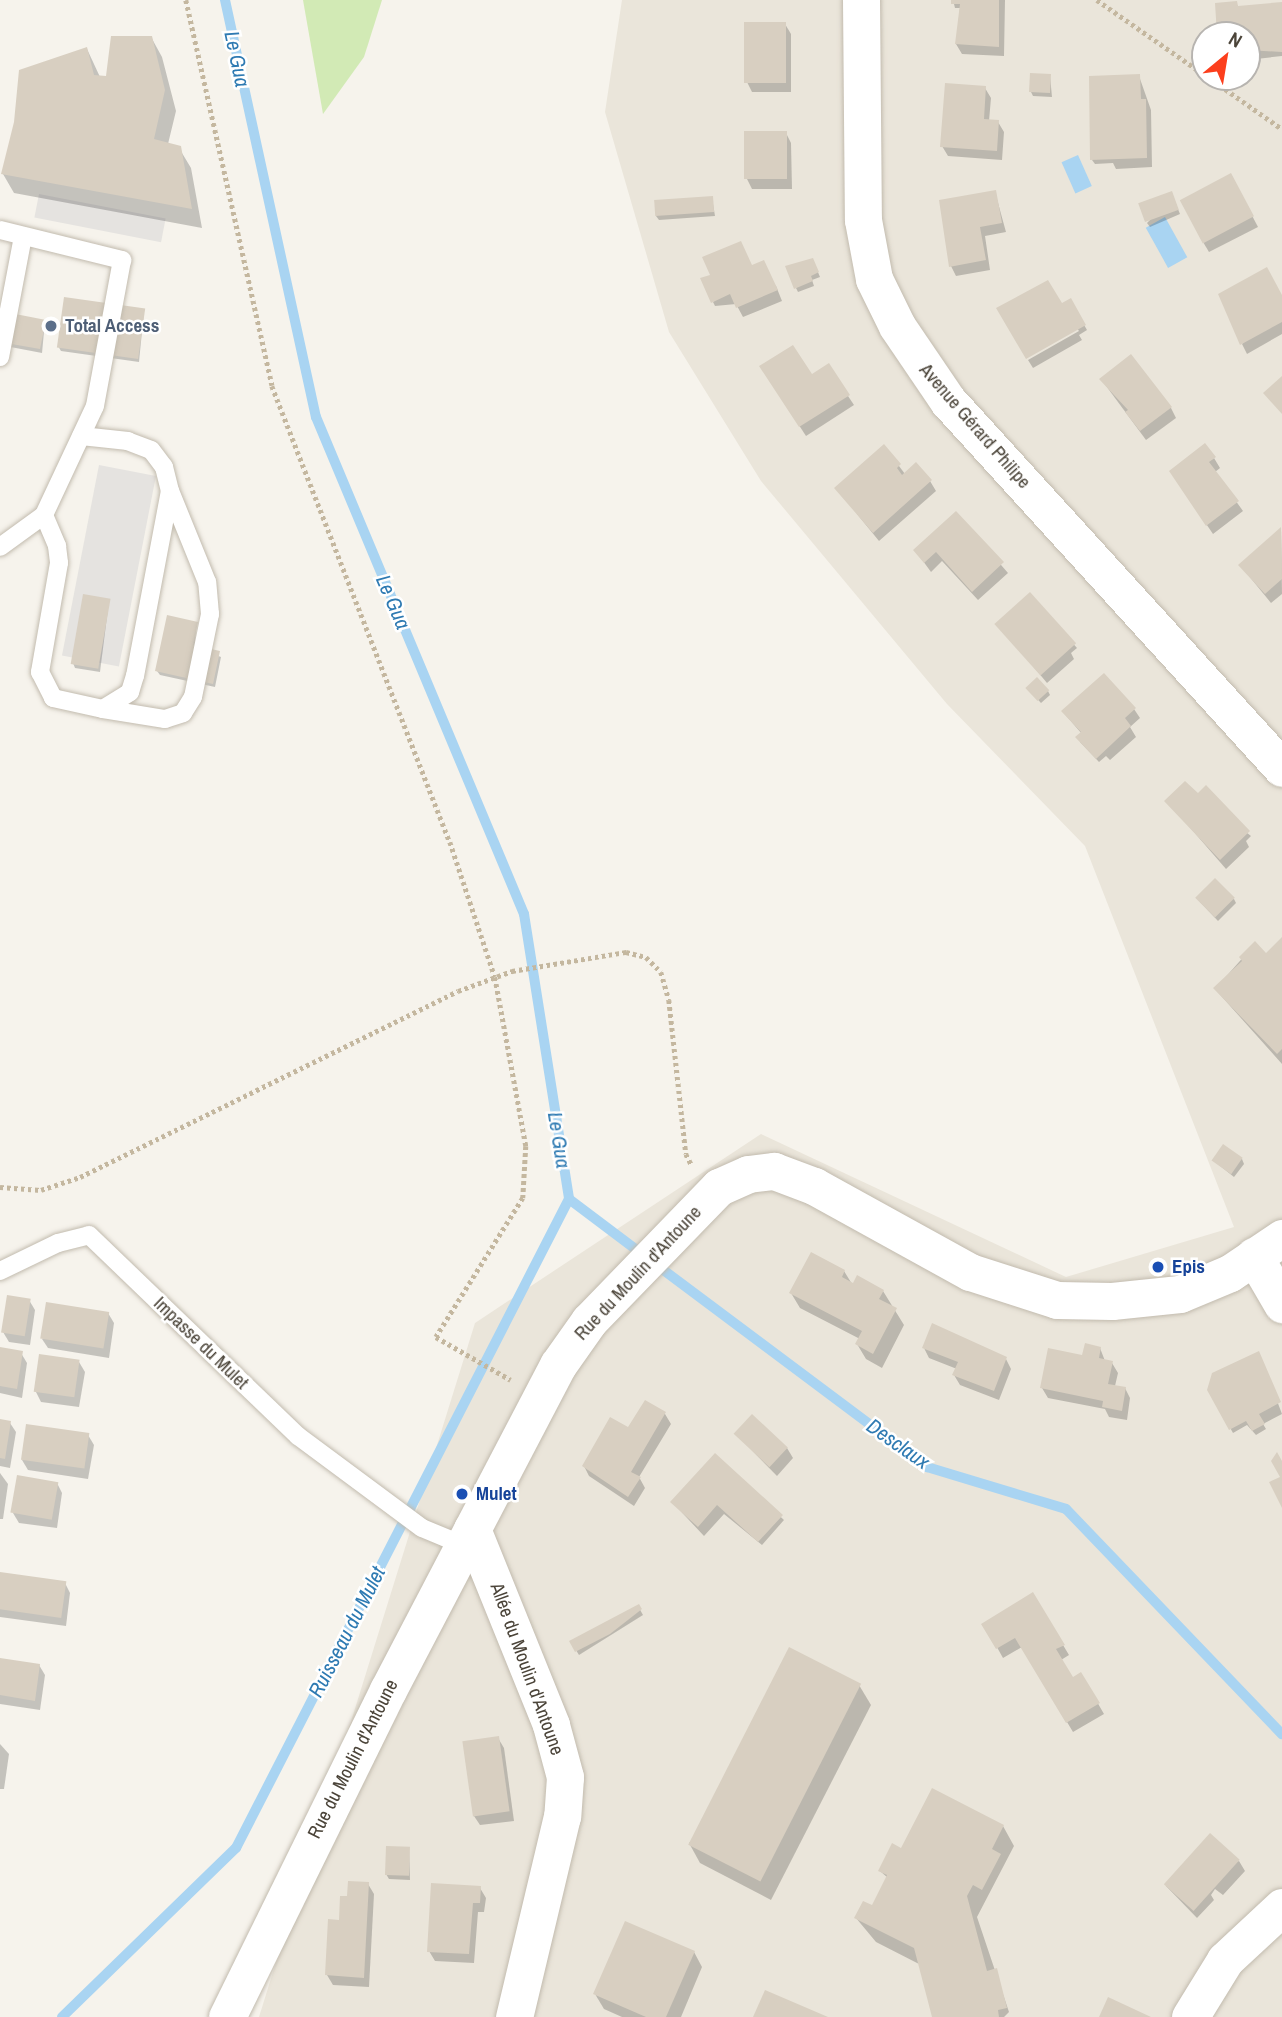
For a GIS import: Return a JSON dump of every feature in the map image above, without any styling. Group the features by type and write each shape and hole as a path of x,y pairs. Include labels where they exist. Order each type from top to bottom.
{"street":[{"name":"Avenue Gérard Philipe","path":"862,0 863,220 874,279 897,326 948,401 1282,768"},
{"name":"Rue du Moulin d'Antoune","path":"227,2017 468,1537 558,1365 620,1288 709,1196 748,1174 774,1171 814,1186 970,1272 1057,1300 1112,1301 1180,1294 1268,1247"},
{"path":"1268,1247 1282,1304"},
{"name":"Allée du Moulin d'Antoune","path":"468,1537 542,1702 565,1777 562,1816 514,2017"},
{"path":"1190,2017 1225,1960 1282,1907"}],"lane":[{"path":"0,230 122,260 94,406 44,515 0,547"},
{"path":"0,358 23,236"},
{"path":"44,515 59,563 40,672 53,698 165,719 183,713 193,697 211,614 207,582 170,491 164,467 151,450 128,441 81,436"},
{"path":"103,709 130,692 135,676 170,491"},
{"name":"Impasse du Mulet","path":"0,1271 58,1242 89,1235 298,1436 418,1525 468,1537"}],"path":[{"path":"186,0 272,386 450,842 495,977 526,1146 523,1198 436,1337 502,1375"},
{"path":"1097,0 1191,66"},
{"path":"1228,91 1282,129"},
{"path":"0,1187 41,1190 80,1177 495,977 512,971 626,951 646,957 661,972 686,1154 709,1196"}],"shaded area":[{"path":"622,0 1282,0 1282,2017 259,2017 475,1323 761,1134 1066,1277 1234,1227 1085,846 947,704 761,481 669,332 605,112"},
{"path":"39,194 166,219 161,242 34,218"},
{"path":"99,465 156,476 119,667 62,655"}],"green space":[{"path":"303,0 382,0 364,57 323,114"}],"water":[{"path":"1078,155 1092,186 1075,193 1062,162"},
{"path":"1165,217 1187,257 1168,268 1146,228"}],"building":[{"path":"951,0 999,0 999,47 955,44 960,4 951,4"},
{"path":"1237,1 1238,6 1282,2 1282,52 1261,51 1261,21 1216,21 1215,3"},
{"path":"744,22 786,22 786,83 744,83"},
{"path":"111,36 152,36 165,90 154,139 181,146 192,209 1,174 14,122 19,70 87,47 94,75 106,76"},
{"path":"1030,73 1051,74 1050,93 1029,92"},
{"path":"1140,74 1141,99 1146,99 1147,158 1090,160 1089,76"},
{"path":"945,83 986,86 984,119 999,120 997,151 940,147"},
{"path":"744,131 787,131 787,179 744,179"},
{"path":"1231,173 1254,216 1203,243 1180,200"},
{"path":"996,190 1002,223 980,227 986,260 949,267 939,200"},
{"path":"1172,191 1179,210 1145,222 1138,203"},
{"path":"713,196 714,212 655,216 654,200"},
{"path":"741,241 752,265 764,260 778,290 736,308 730,294 711,303 700,278 710,275 702,257"},
{"path":"813,258 819,272 811,276 813,281 794,289 785,266"},
{"path":"1267,267 1282,295 1282,322 1240,345 1218,294"},
{"path":"1048,280 1062,303 1071,298 1086,325 1026,359 996,308"},
{"path":"64,297 145,308 138,359 57,348"},
{"path":"0,311 46,320 40,349 0,342"},
{"path":"793,345 812,374 829,363 850,395 799,427 759,366"},
{"path":"1131,354 1172,407 1140,431 1125,412 1128,410 1099,379"},
{"path":"1282,376 1282,414 1263,393"},
{"path":"1205,443 1216,457 1209,462 1239,501 1206,526 1169,471"},
{"path":"884,444 901,464 897,468 902,475 916,462 932,480 873,533 834,488"},
{"path":"956,511 1004,562 972,592 936,552 924,563 913,550"},
{"path":"1281,527 1282,579 1265,594 1238,565"},
{"path":"1030,592 1076,643 1040,675 994,624"},
{"path":"83,594 111,599 98,669 71,664"},
{"path":"167,615 198,622 193,645 220,651 213,684 155,671"},
{"path":"1104,673 1136,708 1125,718 1131,726 1096,759 1075,737 1081,732 1061,711"},
{"path":"1037,677 1049,690 1038,701 1025,688"},
{"path":"1185,781 1198,793 1206,785 1250,831 1220,860 1164,801"},
{"path":"1215,878 1235,898 1215,918 1195,898"},
{"path":"1282,937 1282,1049 1277,1054 1213,988 1242,961 1239,957 1255,941 1266,953"},
{"path":"1223,1144 1243,1158 1231,1174 1212,1160"},
{"path":"811,1252 845,1270 842,1277 853,1283 857,1275 884,1290 879,1299 897,1308 873,1354 855,1344 862,1331 789,1293"},
{"path":"7,1295 31,1299 25,1336 1,1333"},
{"path":"46,1302 109,1312 103,1349 40,1339"},
{"path":"932,1323 1007,1357 994,1391 952,1375 958,1362 922,1348"},
{"path":"1085,1343 1101,1347 1099,1358 1113,1361 1108,1384 1126,1387 1122,1411 1102,1407 1103,1401 1040,1388 1048,1348 1082,1355"},
{"path":"0,1347 23,1351 17,1389 0,1386"},
{"path":"1259,1351 1281,1402 1259,1414 1265,1424 1252,1431 1246,1421 1229,1430 1207,1390 1212,1373"},
{"path":"39,1354 80,1360 74,1397 34,1392"},
{"path":"645,1400 666,1412 631,1472 641,1477 628,1497 582,1466 610,1417 628,1427"},
{"path":"752,1414 788,1447 769,1467 734,1434"},
{"path":"0,1419 11,1421 5,1459 0,1458"},
{"path":"26,1424 89,1433 84,1469 21,1460"},
{"path":"1277,1452 1282,1461 1282,1508 1269,1482 1280,1477 1271,1461"},
{"path":"715,1453 783,1515 758,1542 717,1505 698,1527 670,1502"},
{"path":"17,1475 58,1482 52,1520 10,1512"},
{"path":"0,1572 66,1581 61,1618 0,1609"},
{"path":"1033,1592 1065,1645 1056,1649 1073,1677 1081,1672 1100,1703 1066,1723 1015,1638 996,1649 981,1624"},
{"path":"639,1604 642,1609 610,1634 575,1652 569,1641"},
{"path":"789,1647 861,1684 760,1882 688,1845"},
{"path":"0,1658 40,1664 35,1701 0,1695"},
{"path":"499,1736 510,1811 473,1816 462,1741"},
{"path":"932,1788 1004,1825 992,1849 1001,1854 982,1890 973,1885 967,1896 987,1971 997,1968 1007,2008 998,2010 999,2017 932,2017 914,1948 854,1918 863,1901 872,1905 887,1875 878,1871 892,1843 901,1848"},
{"path":"1210,1833 1240,1860 1194,1911 1164,1884"},
{"path":"386,1846 410,1847 409,1876 385,1875"},
{"path":"348,1881 369,1882 364,1978 325,1975 328,1919 339,1920 340,1896 347,1896"},
{"path":"431,1883 481,1886 480,1903 473,1903 469,1954 427,1952"},
{"path":"625,1921 695,1951 666,2017 646,2017 593,1994"},
{"path":"765,1990 828,2017 753,2017"},
{"path":"1108,1997 1151,2017 1099,2017"}],"waterway":[{"name":"Le Gua","path":"225,0 316,417 524,914 569,1199"},
{"name":"Desclaux","path":"569,1199 642,1254"},
{"name":"Ruisseau du Mulet","path":"62,2017 236,1848 569,1199"},
{"name":"Desclaux","path":"654,1263 927,1467 1066,1509 1282,1734"}],"place":[{"name":"Total Access","path":"51,326"},
{"name":"Epis","path":"1158,1267"},
{"name":"Mulet","path":"462,1494"}]}
